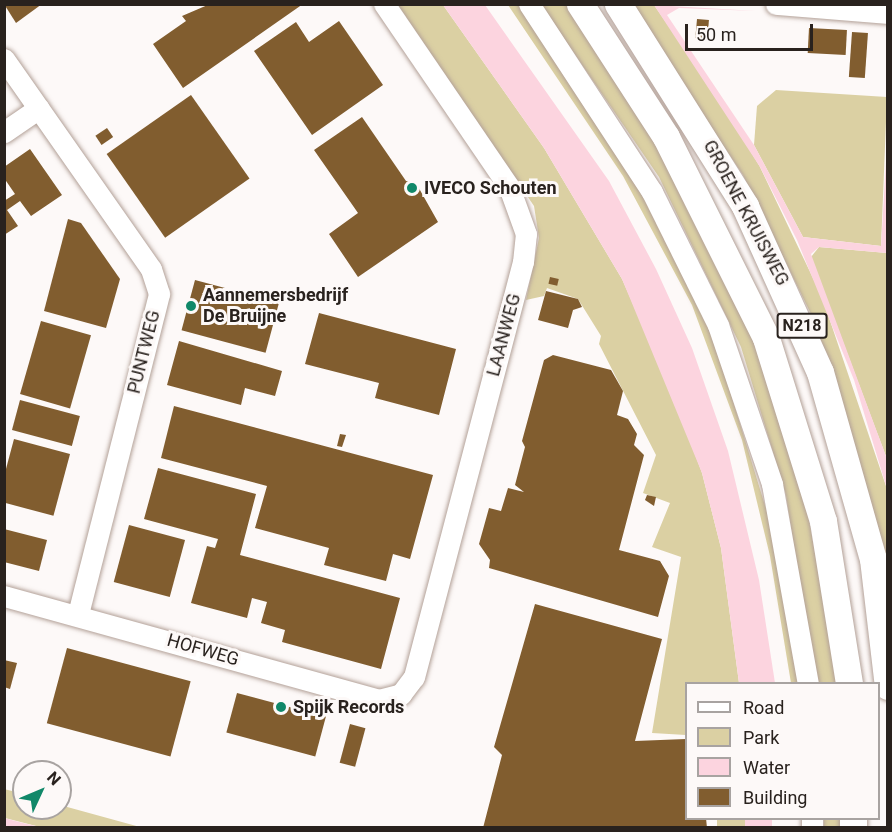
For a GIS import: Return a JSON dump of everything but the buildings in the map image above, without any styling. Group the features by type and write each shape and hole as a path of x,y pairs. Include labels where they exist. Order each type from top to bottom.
{"main road":[{"name":"GROENE KRUISWEG","path":"580,4 672,147 766,338 823,520 849,682"},
{"name":"GROENE KRUISWEG","path":"618,4 745,206 820,372 873,559 888,686"}],"street":[{"name":"LAANWEG","path":"384,4 509,187 526,234 523,262 414,677 401,694"},
{"path":"529,4 652,192 718,325 772,484 808,682"},
{"path":"776,4 888,13"},
{"name":"PUNTWEG","path":"4,59 152,269 159,294 78,615"},
{"path":"4,132 39,108"},
{"name":"HOFWEG","path":"4,596 379,700 401,694"}],"green space":[{"path":"398,5 443,5 544,148 622,279 673,395 702,473 721,548 739,682 685,682 685,735 652,733 681,557 652,547 670,503 643,493 656,455 599,344 601,336 578,299 547,288 544,296 526,300 539,238 534,206"},
{"path":"508,5 519,5 635,178 715,342 778,548 798,682 791,682 770,556 742,440 692,305 623,176"},
{"path":"541,5 571,5 672,158 754,332 801,477 839,682 815,682 786,495 741,347 659,177"},
{"path":"629,5 654,5 718,97 760,167 822,297 887,489 887,609 856,454 811,314 743,175"},
{"path":"776,90 887,97 881,246 803,237 754,145 757,106"},
{"path":"819,247 887,253 887,459 811,257"},
{"path":"4,789 12,791 12,820 5,818"},
{"path":"72,808 140,827 40,827 13,820 72,820"},
{"path":"717,820 745,820 745,827 717,827"},
{"path":"824,820 843,820 843,827 824,827"}],"water":[{"path":"443,5 485,5 609,181 656,269 692,348 728,451 759,580 775,682 739,682 721,548 702,473 622,279 544,148"},
{"path":"654,5 756,11 679,8 667,15 754,145 803,237 881,246 887,145 887,253 819,247 811,254 887,459 887,489 854,380 797,240 760,167"},
{"path":"4,818 23,823 40,827 5,827"},
{"path":"745,820 772,820 772,827 745,827"}],"place":[{"name":"IVECO Schouten","path":"412,188"},
{"name":"Aannemersbedrijf De Bruijne","path":"191,306"},
{"name":"Spijk Records","path":"281,707"}]}
